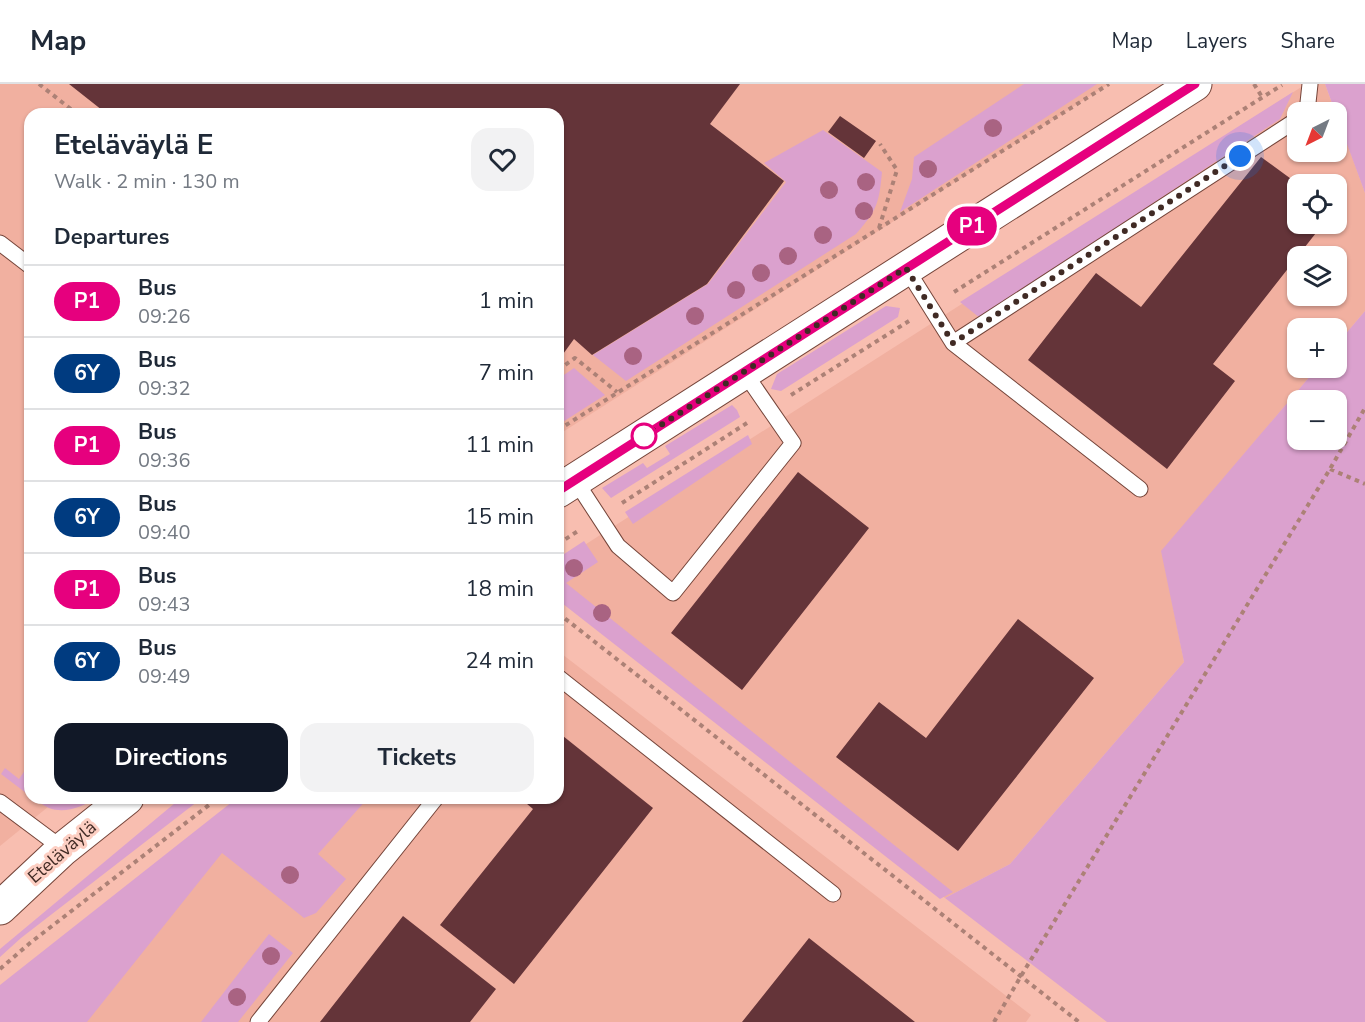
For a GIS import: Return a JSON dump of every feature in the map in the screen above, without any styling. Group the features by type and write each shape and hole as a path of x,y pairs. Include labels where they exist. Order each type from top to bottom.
{"main road":[{"path":"567,486 1195,84"},
{"name":"Eteläväylä","path":"0,908 63,849 119,804"}],"lane":[{"path":"1308,102 1310,84"},
{"path":"953,343 1287,126"},
{"path":"0,243 24,261"},
{"path":"906,268 953,343 1140,489"},
{"path":"567,486 618,546 673,593 793,443 744,372"},
{"path":"564,682 833,894"},
{"path":"0,802 63,849"},
{"path":"258,1022 431,804"}],"path":[{"path":"39,84 69,108"},
{"path":"564,426 1109,84"},
{"path":"1254,84 1262,97"},
{"path":"878,228 897,170 880,144"},
{"path":"564,366 575,358 617,392"},
{"path":"994,1022 1365,408"},
{"path":"1330,469 1365,484"},
{"path":"564,619 1079,1022"},
{"path":"0,969 30,943 210,804"}],"shaded area":[{"path":"0,84 1109,84 564,431 564,108 24,108 24,804 52,804 0,846"},
{"path":"1024,84 1097,84 900,212 912,179 914,157"},
{"path":"1306,84 1325,84 1331,102 1287,102 1287,162 1347,162 1347,143 1365,193 1365,311 1347,332 1347,318 1287,318 1287,378 1309,378 1298,390 1287,390 1287,403 1162,551 1184,662 1010,864 945,898 564,584 564,558"},
{"path":"1325,84 1365,84 1365,193 1347,144 1347,102 1332,102"},
{"path":"1293,92 1280,119 980,318 960,302"},
{"path":"823,130 882,172 876,206 856,234 626,381 593,355 708,284 786,182 764,163"},
{"path":"886,306 900,308 898,317 781,391 771,389 777,374"},
{"path":"1365,311 1365,1022 1107,1022 945,898 1010,864 1184,662 1161,551 1287,403 1287,450 1347,450 1347,390 1298,390 1308,378 1347,378 1347,332"},
{"path":"574,368 605,395 564,421 564,375"},
{"path":"732,405 740,417 611,498 602,488 643,463 647,468 670,454 665,446"},
{"path":"748,435 752,444 633,524 625,512"},
{"path":"584,541 598,562 566,583 953,892 940,899 564,605 564,554"},
{"path":"564,656 1031,1015 1026,1022 60,1022 243,804 564,804"},
{"path":"5,768 19,779 24,772 24,791 1,774"},
{"path":"42,804 85,804 67,810 49,808"},
{"path":"174,804 194,804 21,938 0,957 0,949"},
{"path":"229,804 363,804 318,854 346,879 316,913 304,918 222,853 87,1022 0,1022 0,985"},
{"path":"269,934 293,953 238,1022 201,1022"}],"building":[{"path":"69,84 740,84 710,124 784,181 707,284 592,355 574,339 564,353 564,108 99,108"},
{"path":"840,116 876,141 864,158 828,132"},
{"path":"1261,157 1287,176 1287,234 1315,234 1306,246 1287,246 1287,270 1213,364 1235,381 1167,469 1028,360 1096,273 1141,307"},
{"path":"798,472 869,528 742,690 671,633"},
{"path":"1018,619 1094,678 958,851 836,757 879,702 926,738"},
{"path":"564,737 653,808 514,984 440,925 533,809 527,804 564,804"},
{"path":"403,916 496,989 470,1022 320,1022"},
{"path":"809,938 915,1022 742,1022"}],"bus line":[{"name":"P1","path":"564,487 1195,84"}],"route":[{"path":"644,436 906,268 953,343 1240,156"}]}
